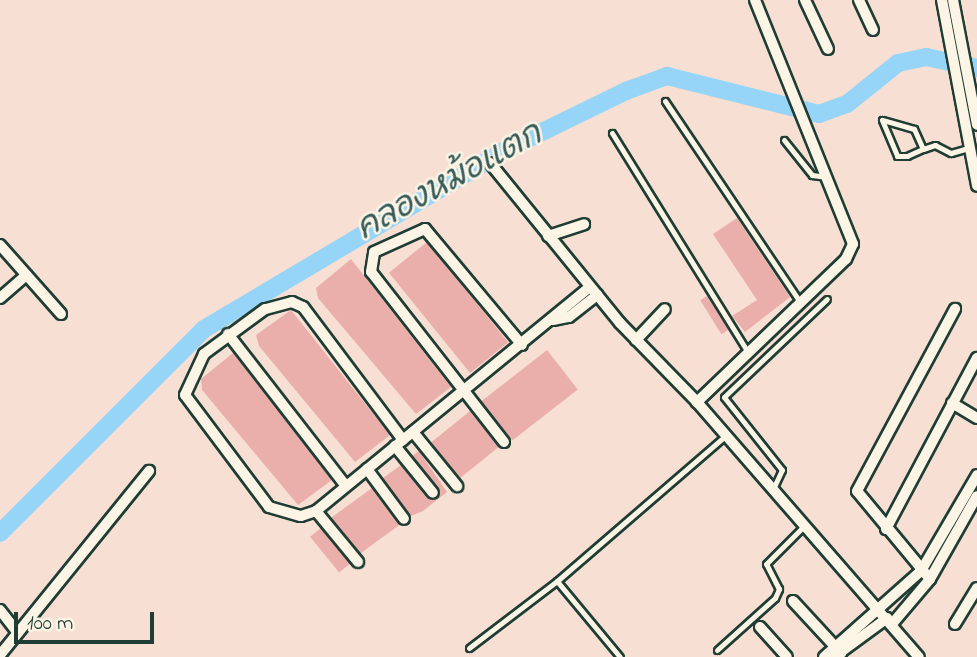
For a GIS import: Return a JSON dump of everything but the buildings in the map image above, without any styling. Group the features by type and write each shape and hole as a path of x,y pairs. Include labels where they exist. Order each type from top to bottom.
{"street":[{"path":"697,402 846,259 853,244 830,177 755,0"},
{"path":"805,0 828,49"},
{"path":"859,0 873,30"},
{"path":"942,0 954,43 975,99 977,125"},
{"path":"953,0 955,77 977,186"},
{"path":"960,101 975,99"},
{"path":"490,163 593,291 636,340 697,402 919,657"},
{"path":"548,236 584,224"},
{"path":"504,442 466,390 371,272 374,252 416,228 433,234 522,345"},
{"path":"0,245 61,314"},
{"path":"0,298 26,275"},
{"path":"433,493 399,443 303,307 282,301 229,334 197,365 185,395 188,404 269,507 288,516 316,511 399,443 553,320 569,317 593,291"},
{"path":"636,340 666,309"},
{"path":"930,579 886,529 858,486 955,309"},
{"path":"229,334 346,486"},
{"path":"886,529 977,358"},
{"path":"952,403 977,418"},
{"path":"413,432 457,486"},
{"path":"367,470 404,519"},
{"path":"0,655 149,471"},
{"path":"834,653 878,608 921,571 976,482"},
{"path":"834,653 890,621 930,579 977,496"},
{"path":"316,511 358,562"},
{"path":"955,624 977,588"},
{"path":"793,601 834,653"},
{"path":"0,610 18,633"},
{"path":"760,627 787,657"}],"lane":[{"path":"665,101 800,302"},
{"path":"923,149 914,129 882,120 897,156 923,149 969,148"},
{"path":"612,133 748,352"},
{"path":"784,140 812,175 830,177"},
{"path":"773,489 782,470 724,397 827,299"},
{"path":"469,648 557,581 726,435"},
{"path":"717,650 775,598 779,589 766,564 804,525"},
{"path":"557,581 620,657"}],"waterway":[{"name":"คลองหม้อแตก","path":"0,533 204,329 505,150 626,91 667,76 819,114 847,104 898,63 926,57 977,68"}]}
